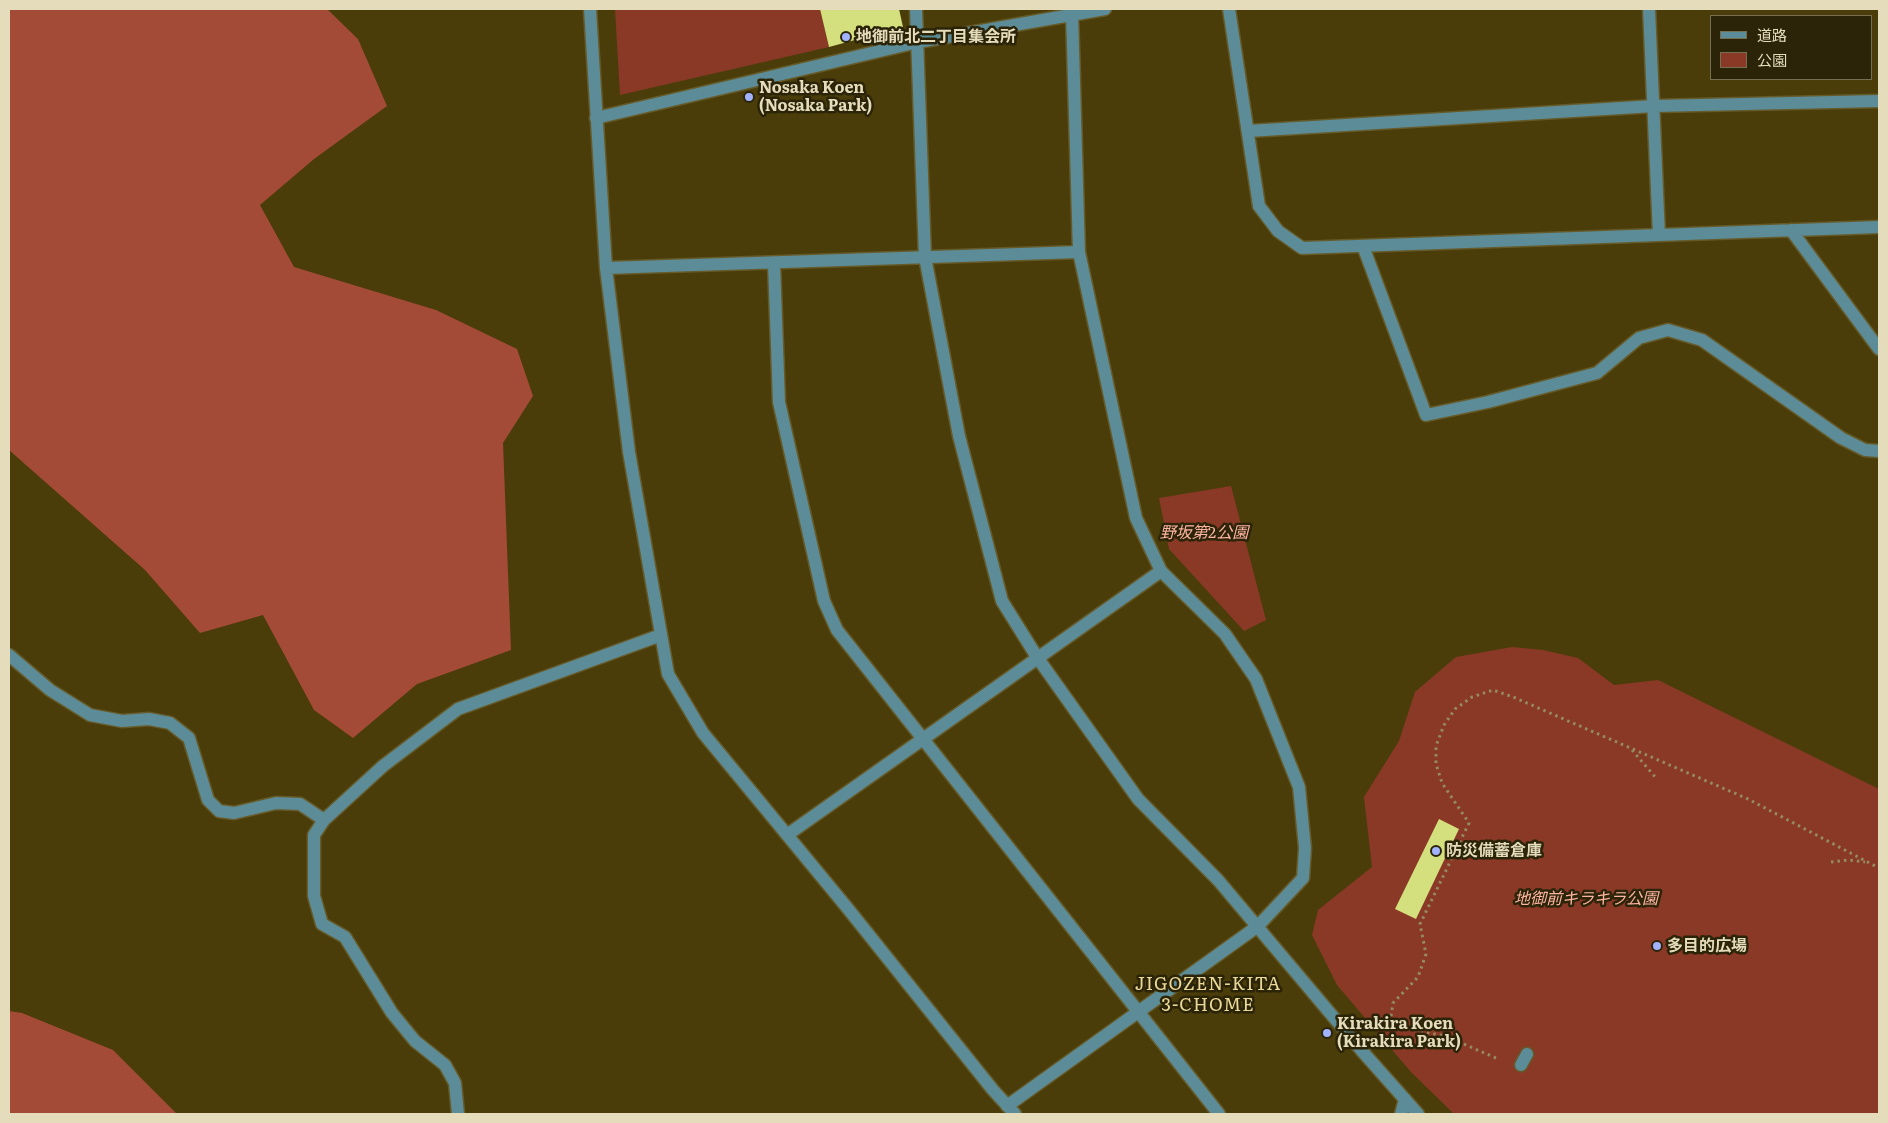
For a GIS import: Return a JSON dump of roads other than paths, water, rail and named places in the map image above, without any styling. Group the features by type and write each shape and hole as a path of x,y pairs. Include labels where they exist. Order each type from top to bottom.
{"street":[{"path":"590,9 606,268 629,452 668,674 703,733 1011,1110 1138,1012 1258,926 1303,878 1305,848 1299,786 1256,679 1225,634 1161,570 1136,518 1079,252 1072,14"},
{"path":"916,9 925,257 959,436 1002,601 1037,657 1138,799 1218,880 1418,1114"},
{"path":"596,118 918,42 1105,9"},
{"path":"1228,9 1259,206 1278,231 1302,248 1879,227"},
{"path":"1649,9 1659,235"},
{"path":"1248,131 1654,106 1879,101"},
{"path":"1791,230 1879,349"},
{"path":"1363,246 1426,415 1488,402 1597,373 1639,338 1668,330 1702,340 1841,438 1865,450 1879,451"},
{"path":"606,268 1079,252"},
{"path":"774,263 779,402 824,601 837,630 1219,1114"},
{"path":"787,835 1161,570"},
{"path":"458,1114 455,1083 445,1065 415,1041 392,1013 345,937 322,924 314,896 314,835 324,820 383,766 458,709 662,635"},
{"path":"9,655 50,690 90,715 122,721 149,719 170,723 189,738 208,800 219,811 234,813 276,803 300,804 324,820"},
{"path":"1401,1114 1405,1099"}],"place":[{"name":"地御前北二丁目集会所","path":"846,37"},
{"name":"Nosaka Koen (Nosaka Park)","path":"749,97"},
{"name":"防災備蓄倉庫","path":"1436,851"},
{"name":"多目的広場","path":"1657,946"},
{"name":"Kirakira Koen (Kirakira Park)","path":"1327,1033"}],"district":[{"name":"JIGOZEN-KITA 3-CHOME","path":"1208,995"}],"park label":[{"name":"野坂第2公園","path":"1204,533"},
{"name":"地御前キラキラ公園","path":"1586,899"}]}
